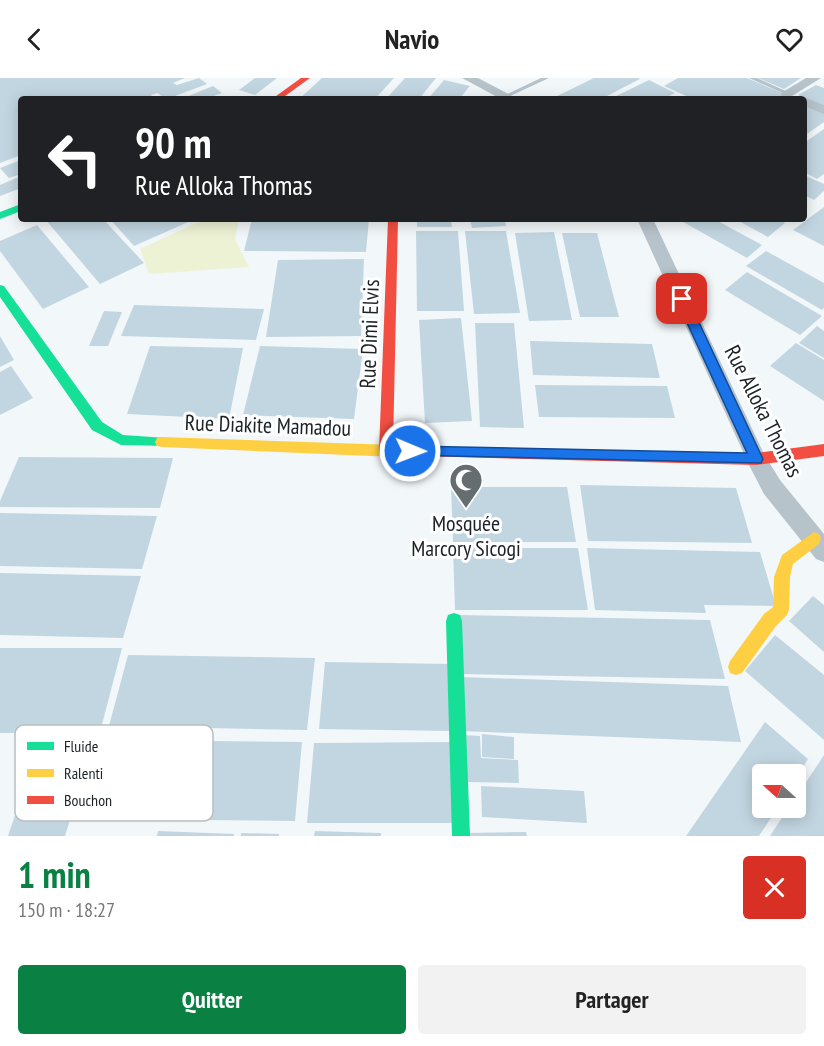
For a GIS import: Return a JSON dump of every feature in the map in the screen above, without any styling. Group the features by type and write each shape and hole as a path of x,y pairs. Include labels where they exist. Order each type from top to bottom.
{"street":[{"path":"280,96 306,78"},
{"path":"468,78 505,96"},
{"path":"794,96 815,78"},
{"path":"807,102 824,110"},
{"path":"0,216 18,208"},
{"name":"Rue Dimi Elvis","path":"386,451 393,222"},
{"name":"Rue Alloka Thomas","path":"646,222 756,459 772,487 819,545"},
{"name":"Rue Diakite Mamadou","path":"0,289 98,426 109,435 121,440 386,451 756,459 824,450"},
{"path":"736,667 770,620 781,610 782,577 787,560 819,545"},
{"path":"454,621 461,836"}],"lane":[{"path":"513,96 546,78"},
{"path":"752,78 794,96"}],"green space":[{"path":"198,222 238,222 235,239 249,267 149,274 140,249"}],"building":[{"path":"0,78 185,78 173,83 177,85 199,78 207,84 175,96 162,96 157,93 152,96 18,96 18,156 0,163"},
{"path":"255,78 277,78 255,95 239,90"},
{"path":"322,78 394,78 378,96 302,96"},
{"path":"405,78 436,78 421,96 389,96"},
{"path":"594,78 640,79 607,96 557,96"},
{"path":"678,78 747,78 787,95 686,96 664,86"},
{"path":"758,78 801,78 784,89"},
{"path":"444,80 470,86 462,96 431,96"},
{"path":"649,80 675,93 669,96 616,96"},
{"path":"816,85 824,88 824,107 807,99 807,96 798,95"},
{"path":"213,86 222,93 214,96 188,96"},
{"path":"807,104 824,111 824,122 807,134"},
{"path":"824,129 824,174 817,179 807,174 807,141"},
{"path":"18,161 18,175 9,178 0,168"},
{"path":"807,176 824,184 824,191 814,200 807,196"},
{"path":"18,177 18,189 0,196 0,185"},
{"path":"824,207 824,246 793,230 807,222"},
{"path":"48,222 106,222 144,263 100,284"},
{"path":"113,222 188,222 134,246"},
{"path":"251,222 369,222 366,252 244,251"},
{"path":"417,222 451,222 452,227 417,227"},
{"path":"471,222 505,222 506,226 472,228"},
{"path":"683,222 720,222 762,245 747,258"},
{"path":"740,222 785,223 768,237"},
{"path":"37,225 89,287 43,309 0,251 0,241"},
{"path":"416,231 458,231 464,311 417,311"},
{"path":"465,231 506,231 520,313 474,314"},
{"path":"554,232 572,320 529,321 515,233"},
{"path":"562,233 597,233 619,317 580,317"},
{"path":"766,251 824,283 824,308 822,310 746,266"},
{"path":"364,259 361,336 266,337 278,260"},
{"path":"747,272 822,316 800,335 725,290"},
{"path":"134,305 264,309 256,340 121,336"},
{"path":"104,311 122,312 108,346 89,346"},
{"path":"461,318 472,421 425,423 419,320"},
{"path":"475,323 514,323 524,428 480,427"},
{"path":"817,326 824,331 824,358 799,343"},
{"path":"0,336 14,360 0,367"},
{"path":"530,341 652,344 660,378 533,375"},
{"path":"796,343 824,360 824,401 770,366"},
{"path":"150,346 243,348 229,419 127,414"},
{"path":"260,346 363,349 354,419 243,415"},
{"path":"11,366 33,398 0,415 0,372"},
{"path":"535,385 667,386 675,418 539,417"},
{"path":"19,457 173,458 160,508 0,507 0,501"},
{"path":"580,485 736,488 752,543 588,541"},
{"path":"451,487 567,487 576,542 453,542"},
{"path":"0,513 157,516 142,569 0,566"},
{"path":"453,548 578,548 588,610 455,610"},
{"path":"587,548 760,552 776,606 704,605 706,613 595,610"},
{"path":"0,573 141,576 123,638 0,635"},
{"path":"813,596 824,605 824,652 789,621"},
{"path":"459,615 710,620 725,679 460,674"},
{"path":"775,635 824,675 824,740 745,671"},
{"path":"0,648 122,648 102,725 15,725 15,733 0,733"},
{"path":"128,655 315,658 307,730 213,728 213,725 109,725"},
{"path":"325,662 452,664 453,731 319,729"},
{"path":"460,677 728,686 741,742 461,731"},
{"path":"765,722 808,759 805,764 752,764 752,818 771,818 759,836 686,836"},
{"path":"482,734 514,737 514,759 482,757"},
{"path":"464,735 480,736 481,758 518,760 519,783 465,782"},
{"path":"213,741 302,742 295,821 213,820"},
{"path":"454,742 456,823 307,823 314,743"},
{"path":"824,755 824,836 770,836 782,818 806,818 806,782"},
{"path":"481,786 584,791 587,823 482,817"},
{"path":"15,815 15,821 70,821 65,836 8,836"},
{"path":"158,831 234,834 234,836 157,836"},
{"path":"315,831 381,833 381,836 314,836"},
{"path":"526,832 527,836 465,836 465,833"},
{"path":"241,833 279,834 279,836 241,836"}],"traffic: fast":[{"path":"0,216 18,208"},
{"path":"0,289 97,426 121,440 162,442"},
{"path":"454,621 461,836"}],"traffic: slow":[{"path":"162,442 395,451"},
{"path":"736,667 770,620 781,610 782,577 787,560 814,539"}],"traffic: jam":[{"path":"280,96 306,78"},
{"path":"386,451 393,222"},
{"path":"395,451 756,459 824,450"}],"place":[{"name":"Mosquée Marcory Sicogi","path":"466,509"}],"route":[{"path":"410,451 756,459 682,299"}]}
